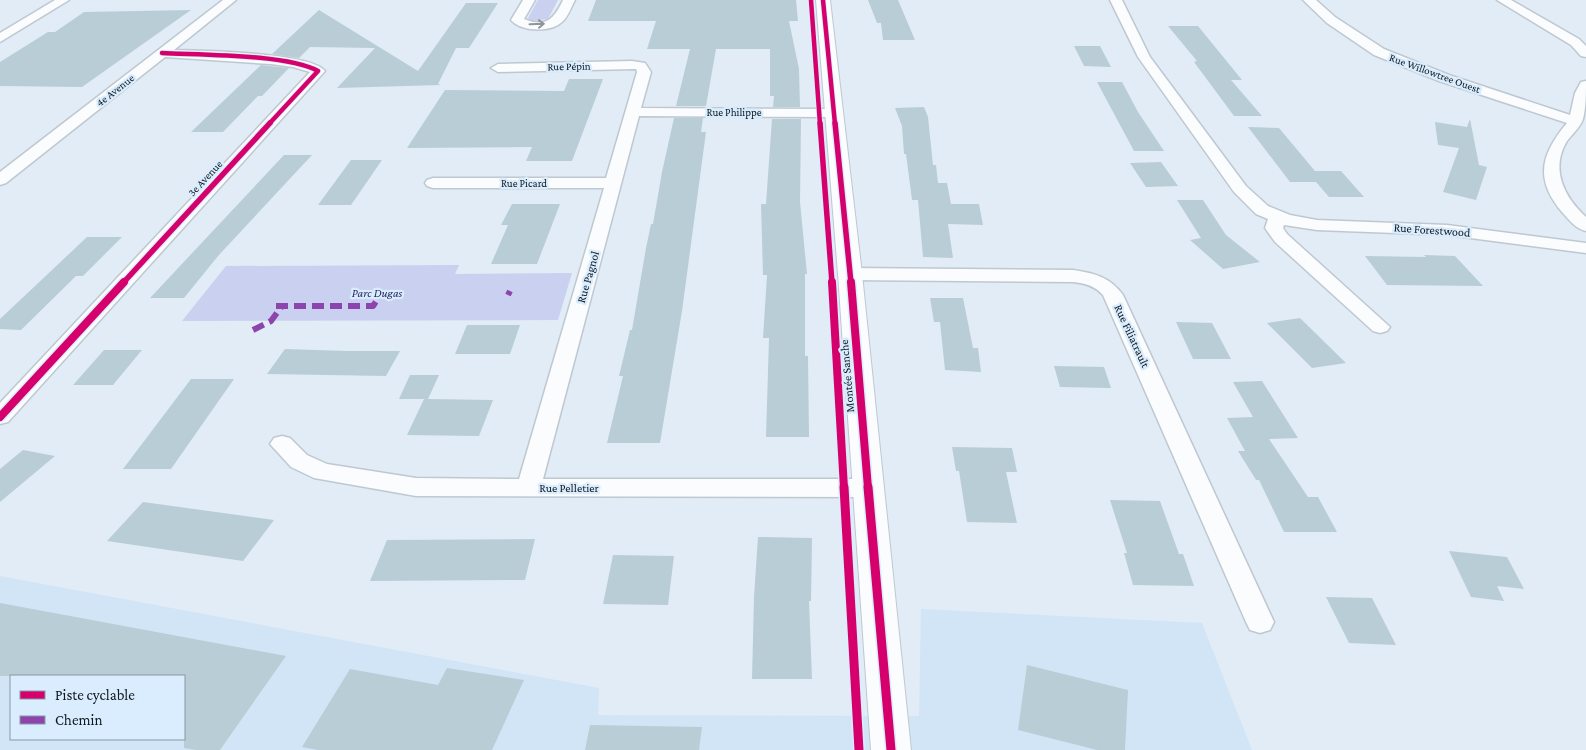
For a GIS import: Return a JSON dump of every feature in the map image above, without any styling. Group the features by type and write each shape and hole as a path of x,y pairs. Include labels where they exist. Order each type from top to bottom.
{"street":[{"path":"0,38 63,0"},
{"name":"4e Avenue","path":"0,180 230,0"},
{"path":"529,0 517,20 526,24 537,25 548,24 559,19 569,0"},
{"name":"Montée Sanche","path":"823,0 850,274 891,750"},
{"name":"Rue Forestwood","path":"1116,0 1149,65 1240,189 1262,210 1277,217 1324,225 1423,228 1470,232 1586,248"},
{"name":"Rue Willowtree Ouest","path":"1309,0 1331,20 1379,52 1444,78 1575,121"},
{"path":"1503,0 1575,42 1586,53"},
{"name":"3e Avenue","path":"0,417 318,71 314,67 292,62 162,53"},
{"name":"Rue Pépin","path":"498,68 584,65 640,66"},
{"name":"Rue Pagnol","path":"528,488 644,72 640,66"},
{"path":"1586,85 1575,121 1557,146 1553,162 1552,180 1552,186 1560,200 1586,226"},
{"name":"Rue Philippe","path":"633,112 834,113"},
{"name":"Rue Picard","path":"433,183 614,183"},
{"path":"1277,217 1274,224 1276,233 1380,327"},
{"name":"Rue Filiatrault","path":"850,274 1073,276 1091,279 1106,286 1113,295 1121,312 1260,622"},
{"name":"Rue Pelletier","path":"282,444 298,461 310,468 345,476 416,486 528,488 868,488"}],"shaded area":[{"path":"0,576 599,688 598,715 919,716 921,609 1202,623 1252,750 0,750"}],"green space":[{"path":"538,0 558,0 548,19 531,21 528,18"},
{"name":"Parc Dugas","path":"459,265 455,274 572,273 558,320 182,321 226,266"}],"building":[{"path":"596,0 796,0 798,21 789,21 799,69 800,107 773,107 774,96 770,96 770,49 716,49 706,106 676,106 690,49 647,49 656,21 588,21"},
{"path":"868,0 898,0 915,40 883,40 881,23 877,23"},
{"path":"466,3 498,3 469,48 456,48 438,84 441,85 337,88 375,48 310,47 299,58 272,54 319,10 418,71"},
{"path":"191,10 82,87 0,86 0,62 48,32 55,32 84,12"},
{"path":"1168,26 1198,26 1242,80 1231,80 1262,116 1234,116 1194,62 1197,61"},
{"path":"1074,46 1100,46 1111,67 1084,66"},
{"path":"261,65 289,68 223,132 191,132"},
{"path":"569,79 603,79 572,161 526,161 532,147 407,148 445,90 564,91"},
{"path":"1097,82 1122,82 1138,112 1164,151 1134,151"},
{"path":"924,107 928,117 933,165 936,165 938,183 947,183 951,204 979,204 983,225 948,224 953,258 923,257 918,200 912,200 906,154 904,154 902,126 895,108"},
{"path":"674,118 703,118 701,132 706,132 682,311 660,443 607,443 623,376 619,376 630,330 632,330 646,248 651,224 653,224"},
{"path":"772,119 801,119 800,202 807,274 805,274 805,356 808,356 809,437 766,437 769,338 763,338 767,275 763,275 761,204 766,204"},
{"path":"1470,119 1479,165 1487,167 1476,200 1443,192 1459,148 1438,145 1435,122 1467,127"},
{"path":"1248,127 1279,128 1315,171 1341,171 1364,197 1329,197 1316,182 1290,182"},
{"path":"284,155 312,155 218,256 184,298 150,298"},
{"path":"351,160 382,160 351,205 318,205"},
{"path":"1161,162 1178,186 1146,187 1130,163"},
{"path":"1177,200 1203,200 1226,235 1260,262 1223,269 1190,240 1201,238"},
{"path":"512,204 560,204 537,264 491,264 508,225 501,225"},
{"path":"87,237 122,237 83,276 76,276 21,330 0,329 0,319"},
{"path":"1424,255 1455,256 1483,286 1387,285 1365,256 1426,257"},
{"path":"930,298 963,298 973,348 978,348 981,372 945,370 940,322 934,322"},
{"path":"1300,318 1346,363 1312,368 1267,323"},
{"path":"1176,322 1212,323 1231,359 1193,359"},
{"path":"467,325 520,325 510,354 455,354"},
{"path":"285,349 400,351 386,376 267,374"},
{"path":"104,350 142,350 113,385 73,385"},
{"path":"1054,366 1104,367 1111,388 1060,387"},
{"path":"410,375 439,375 428,399 493,400 479,436 407,435 424,399 399,399"},
{"path":"191,379 234,379 171,469 123,469"},
{"path":"1262,381 1298,438 1269,439 1308,497 1318,497 1337,532 1284,532 1259,480 1256,480 1238,451 1245,451 1227,418 1253,417 1233,382"},
{"path":"952,447 1012,448 1017,472 1006,472 1017,523 967,522 959,471 956,471"},
{"path":"23,450 55,456 0,502 0,469"},
{"path":"1110,500 1160,501 1179,554 1183,554 1194,586 1133,585 1124,553 1127,553"},
{"path":"143,502 274,520 243,561 107,541"},
{"path":"758,537 812,538 811,601 809,601 812,679 752,679"},
{"path":"535,539 525,580 370,581 387,540"},
{"path":"1449,551 1507,557 1524,589 1497,586 1504,601 1471,597"},
{"path":"613,555 674,556 668,605 603,604"},
{"path":"1326,597 1372,598 1396,645 1349,643"},
{"path":"0,603 286,656 220,750 184,748 185,675 0,676"},
{"path":"1027,665 1128,690 1125,750 1097,750 1018,730"},
{"path":"447,668 524,680 492,750 318,750 302,747 350,669 438,685"},
{"path":"590,725 702,727 699,750 585,750"}],"marked path":[{"path":"508,295 510,291"},
{"path":"276,306 373,306 377,300"},
{"path":"253,330 271,321 282,306"}],"cycle path":[{"path":"811,0 832,288 859,750"},
{"path":"823,0 850,274 891,750"},
{"path":"0,417 318,71 293,63 271,60 162,53"}]}
